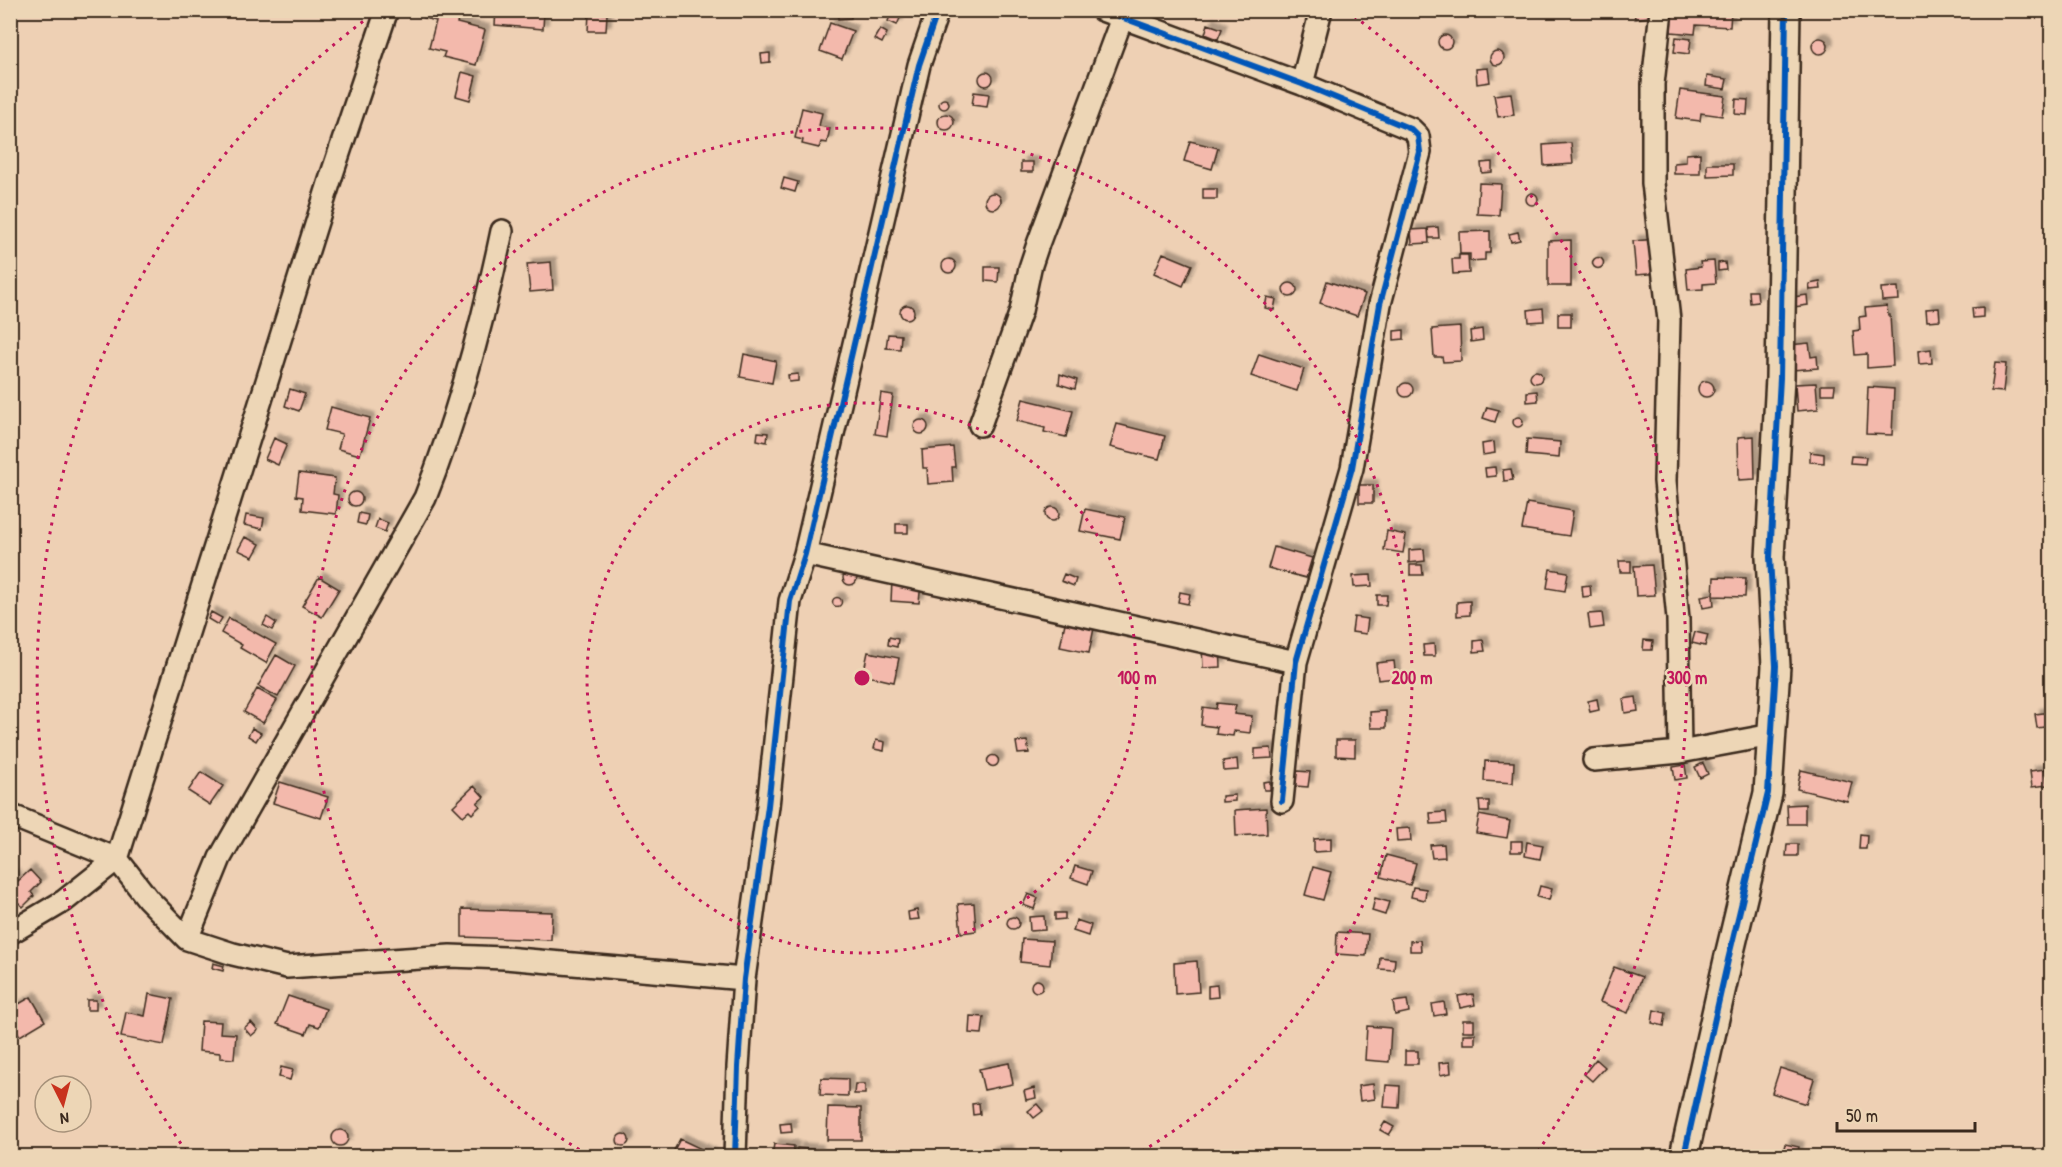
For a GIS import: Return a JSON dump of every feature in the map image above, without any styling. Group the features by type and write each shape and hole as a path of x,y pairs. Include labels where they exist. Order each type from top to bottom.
{"street":[{"path":"10,933 64,901 117,859 332,174 387,10"},
{"path":"735,1156 744,979 768,806 790,601 805,554 919,66 938,10"},
{"path":"1302,84 1321,10"},
{"path":"1661,10 1653,84 1653,183 1669,320 1665,481 1678,619 1680,752"},
{"path":"1684,1156 1768,793 1776,666 1770,557 1780,378 1786,10"},
{"path":"980,425 1021,311 1030,268 1116,13 1302,84 1411,129 1418,136 1420,152 1380,304 1352,468 1296,662 1282,801"},
{"path":"187,939 220,858 425,498 443,452 489,297 502,231"},
{"path":"805,554 1296,662"},
{"path":"1594,760 1680,752 1772,735"},
{"path":"10,815 117,859 148,899 187,939 233,954 287,967 450,956 505,958 744,979"}],"building":[{"path":"426,10 460,10 457,23 485,30 476,65 443,57 445,52 429,48 436,21 424,18"},
{"path":"496,10 544,10 543,29 495,25"},
{"path":"838,10 851,10 851,18 838,19"},
{"path":"1634,10 1649,10 1649,17 1635,19"},
{"path":"1672,10 1731,10 1730,27 1696,25 1695,34 1671,32"},
{"path":"892,12 901,16 897,25 888,21"},
{"path":"589,13 607,14 606,31 588,31"},
{"path":"830,23 853,31 842,59 820,51"},
{"path":"1208,24 1222,29 1218,39 1205,34"},
{"path":"880,29 887,33 882,43 874,39"},
{"path":"1442,35 1448,35 1452,42 1448,49 1442,49 1438,45 1438,39"},
{"path":"1676,37 1691,39 1689,54 1674,52"},
{"path":"1820,38 1828,46 1820,54 1812,46"},
{"path":"1494,51 1500,51 1504,58 1500,65 1494,65 1490,61 1490,55"},
{"path":"770,53 770,62 762,63 761,54"},
{"path":"1488,68 1490,82 1477,84 1476,69"},
{"path":"462,72 476,76 470,100 456,96"},
{"path":"986,72 991,74 993,79 991,84 986,86 981,84 979,79 981,74"},
{"path":"1707,76 1727,79 1725,89 1706,86"},
{"path":"1680,90 1725,96 1722,116 1701,113 1700,121 1676,118"},
{"path":"974,92 989,94 987,107 972,105"},
{"path":"1511,93 1514,115 1498,117 1494,95"},
{"path":"944,99 949,104 944,109 939,104"},
{"path":"1736,99 1748,100 1747,115 1735,114"},
{"path":"802,108 822,113 819,126 830,128 827,143 821,142 819,148 802,144 803,140 795,138"},
{"path":"946,114 952,116 954,122 952,128 946,130 940,128 938,122 940,116"},
{"path":"1190,141 1218,148 1212,169 1184,161"},
{"path":"1571,143 1573,164 1544,166 1543,145"},
{"path":"1700,153 1700,174 1674,174 1674,163 1686,162 1686,154"},
{"path":"1021,162 1033,162 1033,172 1021,172"},
{"path":"1492,162 1492,172 1482,173 1481,163"},
{"path":"1707,164 1733,164 1733,175 1707,176"},
{"path":"784,178 798,182 795,192 781,188"},
{"path":"1479,183 1501,184 1499,215 1477,214"},
{"path":"1203,189 1217,189 1217,199 1203,199"},
{"path":"993,193 999,195 1001,201 999,207 993,209 987,207 985,201 987,195"},
{"path":"1532,193 1538,199 1532,205 1526,199"},
{"path":"1438,227 1439,238 1429,238 1428,228"},
{"path":"1428,229 1429,243 1412,244 1411,230"},
{"path":"1490,231 1490,253 1485,253 1485,260 1470,261 1470,254 1460,254 1459,232"},
{"path":"1518,232 1520,240 1511,242 1509,234"},
{"path":"1658,239 1661,273 1636,275 1633,241"},
{"path":"1571,240 1571,286 1548,286 1548,241"},
{"path":"1163,253 1192,265 1183,286 1154,273"},
{"path":"1459,255 1468,255 1469,273 1453,274 1452,259 1459,259"},
{"path":"1598,258 1602,259 1602,267 1598,268 1594,267 1593,263 1594,259"},
{"path":"949,259 954,261 956,266 954,271 949,273 944,271 942,266 944,261"},
{"path":"1714,261 1716,283 1703,284 1703,289 1688,290 1686,269 1701,267 1700,262"},
{"path":"551,262 553,290 530,292 527,264"},
{"path":"1725,262 1726,270 1718,271 1718,263"},
{"path":"985,267 999,267 998,282 985,281"},
{"path":"1327,281 1365,294 1357,316 1320,303"},
{"path":"1820,282 1821,289 1810,290 1809,284"},
{"path":"1290,283 1295,285 1297,290 1295,295 1290,297 1285,295 1283,290 1285,285"},
{"path":"1898,287 1899,300 1882,301 1881,288"},
{"path":"1749,291 1757,291 1758,302 1750,303"},
{"path":"1807,295 1808,305 1794,307 1793,297"},
{"path":"1267,297 1276,299 1274,310 1265,308"},
{"path":"907,305 912,307 914,312 912,317 907,319 902,317 900,312 902,307"},
{"path":"1887,306 1888,315 1890,315 1893,366 1867,368 1867,354 1855,355 1853,331 1860,330 1859,317 1866,316 1865,308"},
{"path":"1983,307 1983,317 1973,318 1972,308"},
{"path":"1543,308 1544,321 1529,322 1528,310"},
{"path":"1939,308 1940,320 1927,321 1926,309"},
{"path":"1558,313 1571,313 1571,327 1558,327"},
{"path":"1460,327 1461,361 1443,362 1442,357 1434,357 1432,329"},
{"path":"1482,329 1483,340 1471,342 1470,331"},
{"path":"1404,330 1404,339 1394,340 1394,331"},
{"path":"888,334 901,335 900,349 886,348"},
{"path":"1809,343 1811,357 1817,356 1818,368 1792,370 1789,345"},
{"path":"1931,349 1932,363 1919,364 1918,351"},
{"path":"744,354 776,361 772,383 740,377"},
{"path":"1259,354 1304,369 1297,391 1251,376"},
{"path":"1995,363 2006,364 2003,392 1991,391"},
{"path":"1538,371 1542,377 1538,383 1534,383 1530,375"},
{"path":"798,374 798,381 789,382 788,375"},
{"path":"1060,374 1077,380 1075,389 1059,384"},
{"path":"1706,381 1714,389 1706,397 1698,389"},
{"path":"1406,383 1411,385 1413,390 1411,395 1406,397 1401,395 1399,390 1401,385"},
{"path":"1816,383 1818,409 1797,411 1795,384"},
{"path":"1821,385 1835,385 1834,394 1821,394"},
{"path":"1868,387 1894,389 1892,435 1866,434"},
{"path":"290,389 305,394 299,411 285,406"},
{"path":"1537,391 1538,401 1527,402 1527,392"},
{"path":"881,393 893,395 887,436 875,434"},
{"path":"1023,399 1073,411 1066,437 1044,432 1045,428 1017,421"},
{"path":"331,407 370,418 360,455 338,449 342,434 325,430"},
{"path":"1487,407 1499,410 1495,422 1483,418"},
{"path":"1518,417 1523,422 1518,427 1513,422"},
{"path":"921,420 926,422 928,427 926,432 921,434 916,432 914,427 916,422"},
{"path":"1117,424 1165,436 1159,459 1110,447"},
{"path":"758,432 768,433 767,442 757,440"},
{"path":"1754,436 1755,479 1739,480 1738,437"},
{"path":"274,438 287,444 278,465 265,459"},
{"path":"1527,439 1560,442 1559,458 1526,455"},
{"path":"1494,442 1495,453 1483,455 1482,444"},
{"path":"953,447 955,467 952,467 953,482 928,484 927,468 923,468 922,450"},
{"path":"1810,452 1824,454 1824,463 1810,462"},
{"path":"1851,456 1866,457 1865,464 1850,463"},
{"path":"1495,467 1496,476 1486,477 1485,468"},
{"path":"1511,469 1513,480 1504,481 1503,470"},
{"path":"299,473 335,478 333,494 338,495 336,514 302,510 303,497 296,496"},
{"path":"1359,485 1373,485 1373,503 1359,503"},
{"path":"355,492 360,494 362,499 360,504 355,506 350,504 348,499 350,494"},
{"path":"1527,503 1573,511 1569,536 1522,529"},
{"path":"1052,507 1057,509 1059,514 1057,519 1052,521 1047,519 1045,514 1047,509"},
{"path":"1085,509 1125,517 1120,539 1080,531"},
{"path":"359,513 368,515 366,525 357,523"},
{"path":"246,515 264,518 262,529 244,525"},
{"path":"378,519 388,523 385,532 375,528"},
{"path":"896,524 908,524 908,533 896,533"},
{"path":"1387,531 1406,535 1403,553 1384,550"},
{"path":"245,537 260,544 253,557 238,550"},
{"path":"1274,547 1312,558 1306,578 1268,568"},
{"path":"1424,549 1425,561 1409,563 1409,550"},
{"path":"1619,561 1631,561 1631,572 1620,572"},
{"path":"1410,565 1422,565 1423,575 1410,575"},
{"path":"1652,565 1655,595 1636,596 1634,566"},
{"path":"1550,569 1568,572 1565,591 1547,588"},
{"path":"847,571 853,571 857,578 853,585 847,585 843,581 843,575"},
{"path":"1064,574 1076,579 1074,586 1061,581"},
{"path":"1371,575 1372,586 1354,587 1353,576"},
{"path":"319,577 339,589 322,617 302,606"},
{"path":"1714,577 1746,578 1745,597 1713,596"},
{"path":"892,580 921,582 919,603 891,601"},
{"path":"1590,585 1591,596 1583,597 1582,586"},
{"path":"1180,592 1190,594 1188,604 1178,602"},
{"path":"1713,594 1714,606 1703,608 1701,596"},
{"path":"1377,595 1387,595 1386,605 1377,605"},
{"path":"837,598 841,602 837,606 833,602"},
{"path":"1470,601 1470,615 1457,616 1457,602"},
{"path":"211,612 222,618 218,625 208,619"},
{"path":"1602,613 1604,627 1590,629 1588,614"},
{"path":"267,617 276,623 272,630 263,625"},
{"path":"1354,617 1368,619 1366,634 1352,632"},
{"path":"229,618 276,644 266,663 240,648 242,645 221,633"},
{"path":"1066,618 1095,623 1089,653 1060,647"},
{"path":"1695,632 1708,635 1705,646 1692,643"},
{"path":"889,637 898,639 897,647 888,645"},
{"path":"1483,640 1485,651 1474,652 1474,641"},
{"path":"1644,640 1653,641 1652,650 1643,650"},
{"path":"1434,644 1435,656 1424,656 1423,645"},
{"path":"1220,646 1221,667 1203,668 1202,647"},
{"path":"868,652 899,658 894,682 863,675"},
{"path":"276,655 295,666 278,697 258,686"},
{"path":"1394,661 1396,678 1378,680 1376,663"},
{"path":"2052,684 2052,701 2046,702 2044,685"},
{"path":"257,689 277,700 263,723 244,712"},
{"path":"1636,697 1638,711 1625,713 1623,699"},
{"path":"1597,699 1599,710 1590,712 1588,701"},
{"path":"1217,703 1236,705 1234,714 1252,716 1250,733 1234,731 1233,736 1216,734 1217,727 1201,725 1203,707 1216,709"},
{"path":"1386,711 1386,728 1371,728 1370,712"},
{"path":"2052,712 2052,726 2037,728 2035,714"},
{"path":"252,728 261,733 256,741 248,736"},
{"path":"876,740 885,742 884,751 874,749"},
{"path":"1336,740 1355,740 1355,757 1336,756"},
{"path":"1027,741 1029,753 1018,754 1016,742"},
{"path":"1271,748 1272,758 1255,759 1255,749"},
{"path":"993,756 997,757 997,765 993,766 989,765 988,761 989,757"},
{"path":"1237,759 1238,770 1224,771 1223,761"},
{"path":"1485,761 1514,762 1513,783 1484,781"},
{"path":"1703,763 1708,774 1700,778 1695,767"},
{"path":"1685,765 1687,778 1675,780 1673,767"},
{"path":"2045,769 2047,785 2032,787 2030,771"},
{"path":"1801,770 1852,782 1847,801 1797,789"},
{"path":"1297,771 1310,772 1308,787 1295,786"},
{"path":"201,772 223,786 210,805 188,791"},
{"path":"1270,781 1270,790 1264,790 1263,782"},
{"path":"280,782 328,797 321,818 273,803"},
{"path":"474,786 484,797 477,803 480,806 472,814 469,811 463,816 453,806"},
{"path":"1235,795 1235,801 1222,802 1222,796"},
{"path":"1479,801 1489,801 1489,812 1480,812"},
{"path":"1805,804 1805,824 1788,824 1787,805"},
{"path":"1266,808 1267,834 1236,836 1235,810"},
{"path":"1446,812 1447,823 1431,824 1430,813"},
{"path":"1479,815 1510,821 1507,838 1476,833"},
{"path":"1410,828 1411,841 1397,842 1396,829"},
{"path":"1860,834 1867,835 1866,849 1859,849"},
{"path":"1331,838 1331,851 1314,852 1314,839"},
{"path":"1511,841 1522,841 1522,852 1511,852"},
{"path":"1527,842 1543,845 1540,859 1525,856"},
{"path":"1444,844 1445,857 1432,858 1430,845"},
{"path":"1787,844 1798,844 1798,856 1786,856"},
{"path":"1386,855 1416,863 1410,885 1381,877"},
{"path":"1075,866 1092,871 1088,884 1071,878"},
{"path":"1313,867 1331,872 1323,900 1305,895"},
{"path":"30,870 41,882 31,892 34,896 23,907 19,903 10,911 10,876 13,874 18,881"},
{"path":"1540,886 1552,889 1549,900 1537,897"},
{"path":"1413,887 1426,889 1425,900 1411,897"},
{"path":"1028,894 1038,898 1034,909 1023,905"},
{"path":"1375,898 1389,902 1385,915 1372,911"},
{"path":"974,903 976,931 961,933 958,904"},
{"path":"462,909 552,912 551,940 462,937"},
{"path":"917,910 919,919 909,920 908,912"},
{"path":"1055,913 1065,913 1065,919 1055,920"},
{"path":"1044,916 1045,930 1030,931 1029,917"},
{"path":"1013,917 1019,923 1013,929 1007,923"},
{"path":"1076,920 1091,925 1088,936 1073,931"},
{"path":"1337,932 1368,934 1366,956 1336,954"},
{"path":"1022,939 1052,941 1050,965 1020,962"},
{"path":"1420,940 1421,951 1410,951 1410,941"},
{"path":"1380,957 1395,959 1394,970 1379,969"},
{"path":"1197,961 1199,992 1175,994 1174,963"},
{"path":"213,963 224,966 223,971 212,968"},
{"path":"1614,967 1642,977 1628,1013 1600,1002"},
{"path":"1037,980 1043,986 1037,992 1031,986"},
{"path":"1217,985 1218,997 1208,998 1208,986"},
{"path":"149,994 173,999 164,1045 121,1037 126,1012 145,1016"},
{"path":"1473,994 1475,1005 1460,1008 1458,996"},
{"path":"288,996 326,1009 319,1027 310,1024 306,1034 277,1024"},
{"path":"31,997 45,1021 20,1036 10,1020 10,1009"},
{"path":"87,1000 96,1000 96,1010 87,1010"},
{"path":"1407,1000 1409,1012 1395,1015 1393,1002"},
{"path":"1444,1002 1446,1014 1434,1016 1432,1004"},
{"path":"1654,1010 1666,1013 1664,1026 1652,1023"},
{"path":"970,1016 984,1017 982,1034 969,1033"},
{"path":"1463,1020 1474,1020 1474,1031 1463,1031"},
{"path":"201,1021 221,1022 220,1033 236,1034 234,1059 220,1058 220,1053 199,1051"},
{"path":"251,1022 258,1030 251,1036 244,1028"},
{"path":"1367,1026 1391,1028 1389,1062 1365,1060"},
{"path":"1463,1034 1475,1034 1475,1044 1463,1044"},
{"path":"1405,1051 1418,1051 1418,1064 1405,1064"},
{"path":"1596,1059 1605,1067 1592,1081 1584,1074"},
{"path":"1450,1062 1451,1073 1440,1075 1439,1063"},
{"path":"1009,1063 1013,1084 984,1090 979,1069"},
{"path":"281,1067 293,1070 290,1080 279,1077"},
{"path":"1780,1068 1814,1079 1806,1104 1772,1093"},
{"path":"821,1078 848,1079 848,1096 820,1095"},
{"path":"855,1084 865,1084 865,1094 854,1094"},
{"path":"1373,1084 1375,1099 1360,1101 1358,1086"},
{"path":"1386,1085 1400,1086 1399,1108 1384,1107"},
{"path":"1034,1088 1036,1098 1026,1100 1024,1091"},
{"path":"979,1103 980,1114 973,1115 972,1104"},
{"path":"1037,1104 1043,1111 1034,1118 1028,1111"},
{"path":"828,1107 861,1108 861,1140 827,1140"},
{"path":"1385,1122 1394,1127 1389,1135 1380,1130"},
{"path":"791,1123 792,1132 781,1133 780,1124"},
{"path":"340,1130 348,1138 340,1146 332,1138"},
{"path":"623,1134 629,1140 623,1146 617,1140"},
{"path":"680,1139 712,1154 711,1156 671,1156"},
{"path":"774,1144 794,1146 793,1156 772,1156"},
{"path":"1785,1144 1799,1147 1797,1156 1782,1156"},
{"path":"797,1148 818,1150 818,1156 796,1156"},
{"path":"1008,1150 1009,1156 990,1156 990,1152"}],"cycle path":[{"path":"735,1156 744,979 768,806 790,601 805,554 919,65 938,10"},
{"path":"1102,10 1302,84 1411,129 1418,136 1420,152 1380,304 1352,468 1296,662 1282,801"},
{"path":"1684,1156 1768,793 1776,666 1770,557 1780,378 1786,10"}]}
